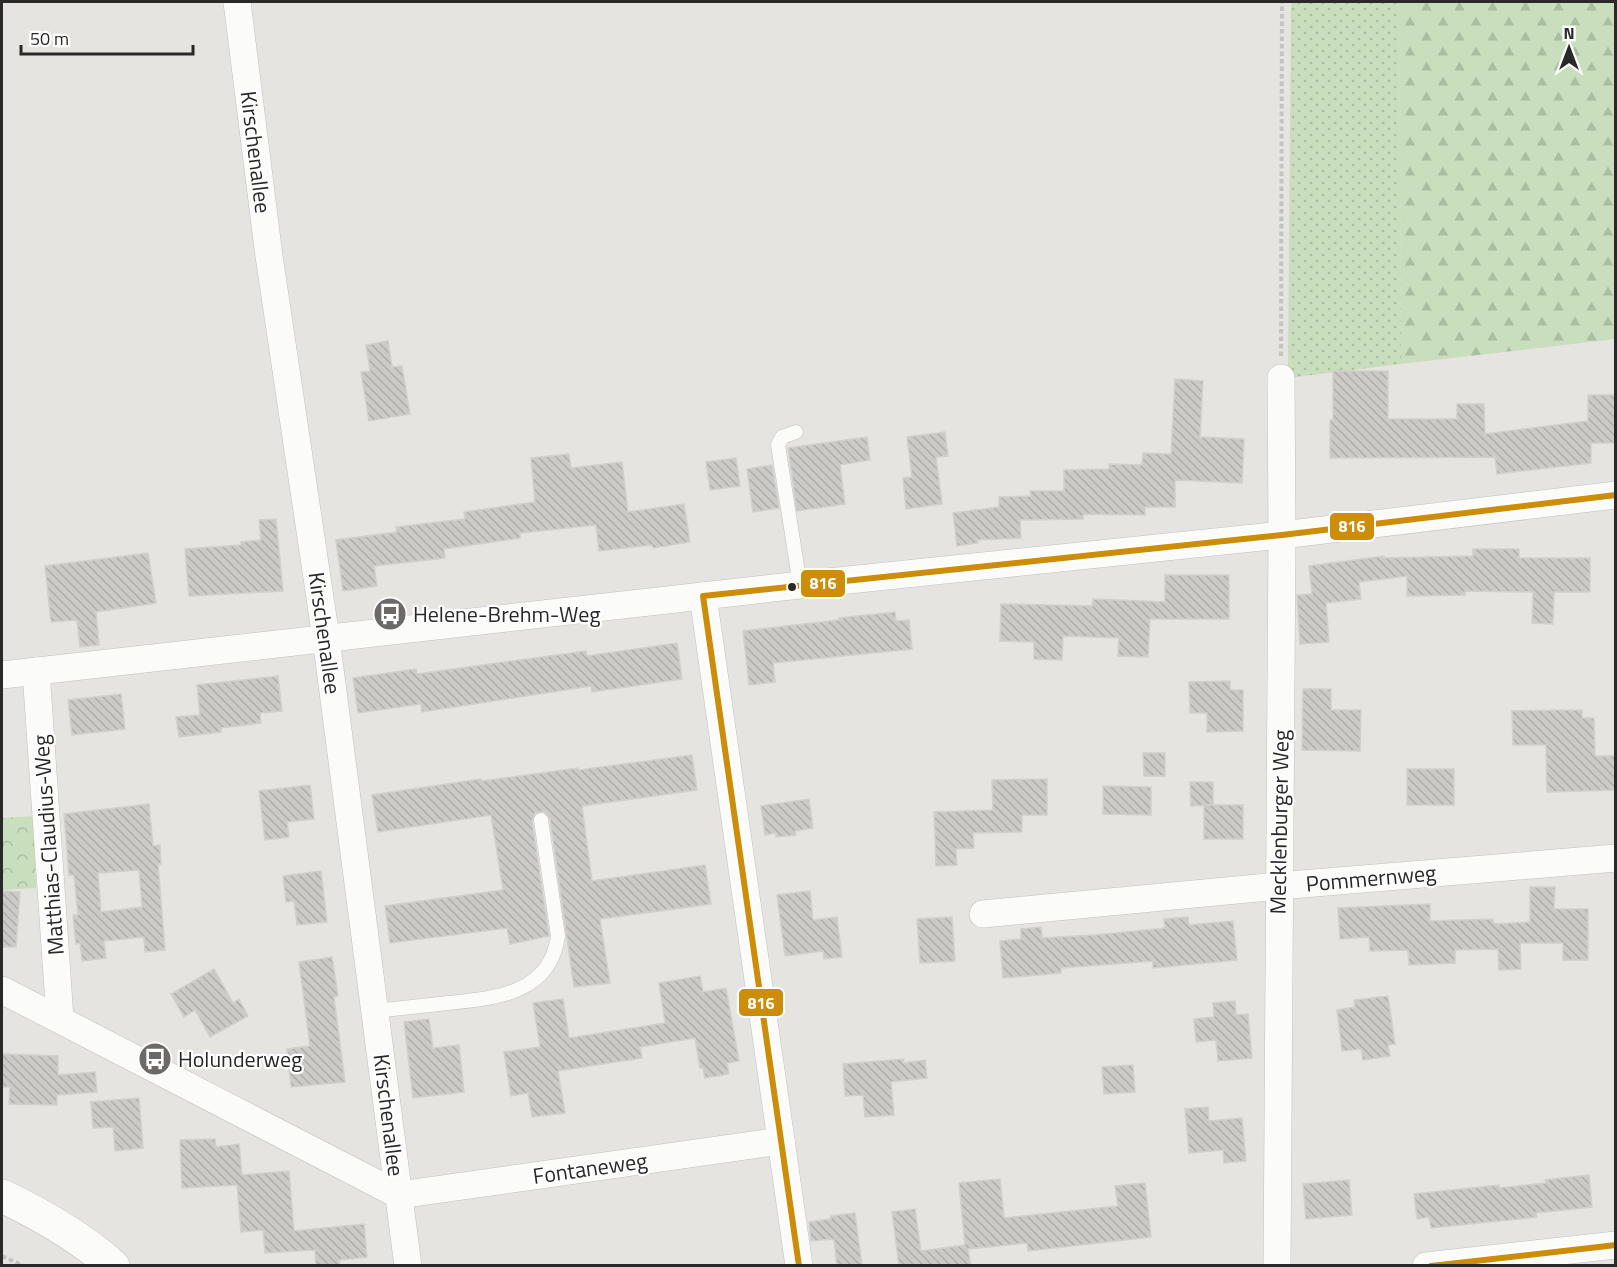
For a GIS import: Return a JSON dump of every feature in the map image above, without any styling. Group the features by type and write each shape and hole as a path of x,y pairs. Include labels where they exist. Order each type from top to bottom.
{"main road":[{"path":"2,1197 46,1218 88,1245 113,1266"}],"street":[{"name":"Kirschenallee","path":"237,2 269,256 326,638 408,1266"},
{"name":"Mecklenburger Weg","path":"1277,1266 1281,378"},
{"path":"2,675 800,585 1282,535 1616,495"},
{"path":"703,596 799,1266"},
{"name":"Matthias-Claudius-Weg","path":"36,671 60,1019"},
{"name":"Pommernweg","path":"983,914 1278,886 1616,858"},
{"path":"2,990 399,1195"},
{"name":"Fontaneweg","path":"399,1195 781,1141"},
{"path":"1426,1266 1616,1245"}],"lane":[{"path":"796,432 782,437 778,445 800,585"},
{"path":"375,1011 490,998 517,991 541,976 556,950 558,936 541,820"}],"path":[{"path":"1281,378 1282,2"},
{"path":"2,1256 24,1266"}],"green space":[{"path":"1291,2 1399,2 1401,364 1288,378"},
{"path":"1399,2 1615,2 1615,339 1401,364"},
{"path":"33,816 36,888 2,890 2,818"}],"building":[{"path":"388,341 392,367 402,366 410,414 369,421 361,372 370,371 366,345"},
{"path":"1333,371 1388,371 1388,419 1457,419 1457,404 1484,404 1485,434 1588,421 1588,395 1616,395 1616,443 1591,443 1591,463 1497,474 1495,457 1330,458"},
{"path":"1175,379 1203,381 1200,437 1244,439 1242,483 1175,480 1175,507 1145,507 1145,515 1083,514 1083,519 1020,520 1021,538 977,540 978,543 957,546 953,513 999,507 999,497 1031,496 1030,491 1064,491 1064,470 1109,469 1109,464 1142,465 1143,453 1171,454"},
{"path":"945,432 948,456 936,457 942,504 906,509 903,478 912,477 907,437"},
{"path":"867,437 870,460 840,465 845,504 797,511 788,448"},
{"path":"569,454 571,468 622,462 628,512 684,504 690,542 653,548 652,545 599,551 596,525 520,533 520,538 444,549 445,558 374,566 377,586 343,591 336,540 397,532 396,527 465,519 464,512 535,502 531,458"},
{"path":"736,458 740,486 710,490 706,462"},
{"path":"772,465 779,508 753,512 747,469"},
{"path":"276,519 283,591 189,596 185,549 241,545 241,542 261,540 259,520"},
{"path":"1473,549 1519,549 1519,558 1590,558 1590,592 1554,592 1553,624 1532,623 1533,592 1465,591 1465,595 1407,596 1407,576 1359,582 1361,599 1326,603 1329,642 1300,644 1297,595 1312,594 1309,566 1384,556 1384,558 1473,556"},
{"path":"148,553 156,603 96,612 99,645 80,647 77,620 51,622 45,566"},
{"path":"1165,575 1229,575 1229,619 1150,619 1148,657 1118,656 1119,638 1063,636 1062,660 1034,659 1034,642 1000,641 1001,604 1092,606 1093,599 1165,602"},
{"path":"895,612 896,621 909,620 912,649 773,663 775,682 749,685 743,631"},
{"path":"677,643 682,679 592,692 591,686 422,712 421,704 358,713 353,678 416,669 417,674 586,651 587,656"},
{"path":"278,676 282,711 260,713 261,723 221,728 221,732 179,737 176,717 200,715 197,685"},
{"path":"1230,681 1230,690 1243,690 1243,731 1207,732 1207,713 1190,713 1189,682"},
{"path":"1303,689 1331,689 1331,710 1361,710 1360,751 1302,750"},
{"path":"121,694 125,729 72,735 68,700"},
{"path":"1582,710 1582,718 1594,718 1595,756 1616,756 1616,790 1547,792 1546,745 1513,745 1512,711"},
{"path":"1143,753 1165,753 1165,776 1144,776"},
{"path":"692,755 697,790 582,806 592,881 705,865 711,904 600,919 610,983 574,987 550,819 544,811 535,813 532,821 549,936 510,944 507,928 390,943 385,906 503,890 491,815 378,832 372,795 481,779 482,781 578,768 579,770"},
{"path":"1407,769 1454,769 1454,805 1407,805"},
{"path":"1047,779 1047,815 1022,815 1022,832 973,833 974,848 956,849 957,865 936,866 934,812 993,810 992,780"},
{"path":"1190,782 1213,782 1213,805 1191,806"},
{"path":"310,785 314,819 287,822 289,837 265,840 259,791"},
{"path":"1103,786 1151,787 1151,815 1103,814"},
{"path":"809,799 813,828 795,831 796,835 776,837 776,833 765,835 761,806"},
{"path":"149,804 153,846 160,845 161,864 158,864 165,950 145,952 144,937 104,941 106,958 82,961 80,943 76,944 73,915 78,915 74,875 69,875 64,814","holes":["139,870 142,907 101,912 98,873"]},
{"path":"1204,805 1243,805 1243,839 1204,839"},
{"path":"321,871 327,922 297,925 294,901 286,902 283,876"},
{"path":"1530,887 1555,887 1554,909 1588,909 1588,960 1563,960 1563,943 1520,943 1521,969 1499,970 1498,949 1455,950 1455,963 1409,965 1408,950 1370,951 1369,937 1340,939 1338,908 1430,904 1430,921 1493,919 1493,924 1530,922"},
{"path":"2,891 20,892 16,947 2,947"},
{"path":"810,891 813,920 837,917 842,957 824,959 823,951 785,956 777,895"},
{"path":"952,917 955,961 920,963 917,919"},
{"path":"1188,917 1189,925 1233,921 1237,960 1153,968 1153,961 1061,968 1061,973 1003,978 1000,941 1021,939 1021,929 1041,927 1042,938 1095,935 1165,928 1164,919"},
{"path":"332,957 338,996 334,997 345,1082 291,1087 287,1049 310,1046 299,962"},
{"path":"214,969 233,1003 239,999 248,1016 210,1037 195,1010 184,1017 171,994"},
{"path":"700,976 703,992 726,988 739,1061 727,1063 729,1074 705,1078 703,1068 700,1068 695,1038 640,1047 642,1058 558,1071 565,1113 532,1117 528,1093 511,1096 504,1052 540,1047 533,1003 563,999 569,1038 665,1023 659,983"},
{"path":"1388,996 1395,1044 1388,1045 1390,1056 1363,1060 1361,1049 1342,1051 1337,1010 1355,1007 1354,1000"},
{"path":"1235,1001 1236,1015 1248,1014 1252,1058 1218,1061 1216,1040 1196,1042 1194,1019 1214,1017 1213,1003"},
{"path":"429,1019 433,1048 459,1045 464,1092 413,1098 404,1022"},
{"path":"2,1054 58,1056 58,1075 95,1072 97,1092 57,1095 57,1105 9,1104 10,1087 2,1087"},
{"path":"904,1059 903,1063 925,1060 927,1078 891,1082 894,1115 865,1117 863,1095 845,1096 843,1064"},
{"path":"1133,1065 1135,1092 1104,1094 1102,1067"},
{"path":"139,1098 143,1148 115,1151 113,1127 93,1128 91,1102"},
{"path":"1208,1107 1209,1121 1242,1118 1246,1161 1224,1163 1223,1150 1189,1153 1185,1109"},
{"path":"215,1139 216,1147 239,1144 242,1175 289,1171 294,1231 364,1224 367,1257 339,1260 340,1266 316,1266 315,1250 265,1253 263,1230 241,1232 237,1185 182,1188 180,1140"},
{"path":"1589,1175 1592,1207 1536,1213 1537,1217 1431,1228 1429,1217 1417,1219 1414,1194 1499,1185 1499,1188 1546,1183 1545,1180"},
{"path":"1000,1179 1004,1218 1118,1206 1115,1186 1145,1183 1151,1237 1028,1251 1027,1243 968,1249 971,1266 899,1266 892,1212 915,1209 921,1251 965,1245 959,1183"},
{"path":"1349,1180 1352,1215 1306,1219 1303,1184"},
{"path":"855,1213 862,1266 837,1266 834,1239 811,1241 809,1222"}],"transit line":[{"name":"816","path":"799,1266 703,596 1282,535 1616,495"},
{"name":"816","path":"1431,1266 1616,1245"}],"place":[{"name":"Helene-Brehm-Weg","path":"390,614"},
{"name":"Holunderweg","path":"155,1059"}]}
